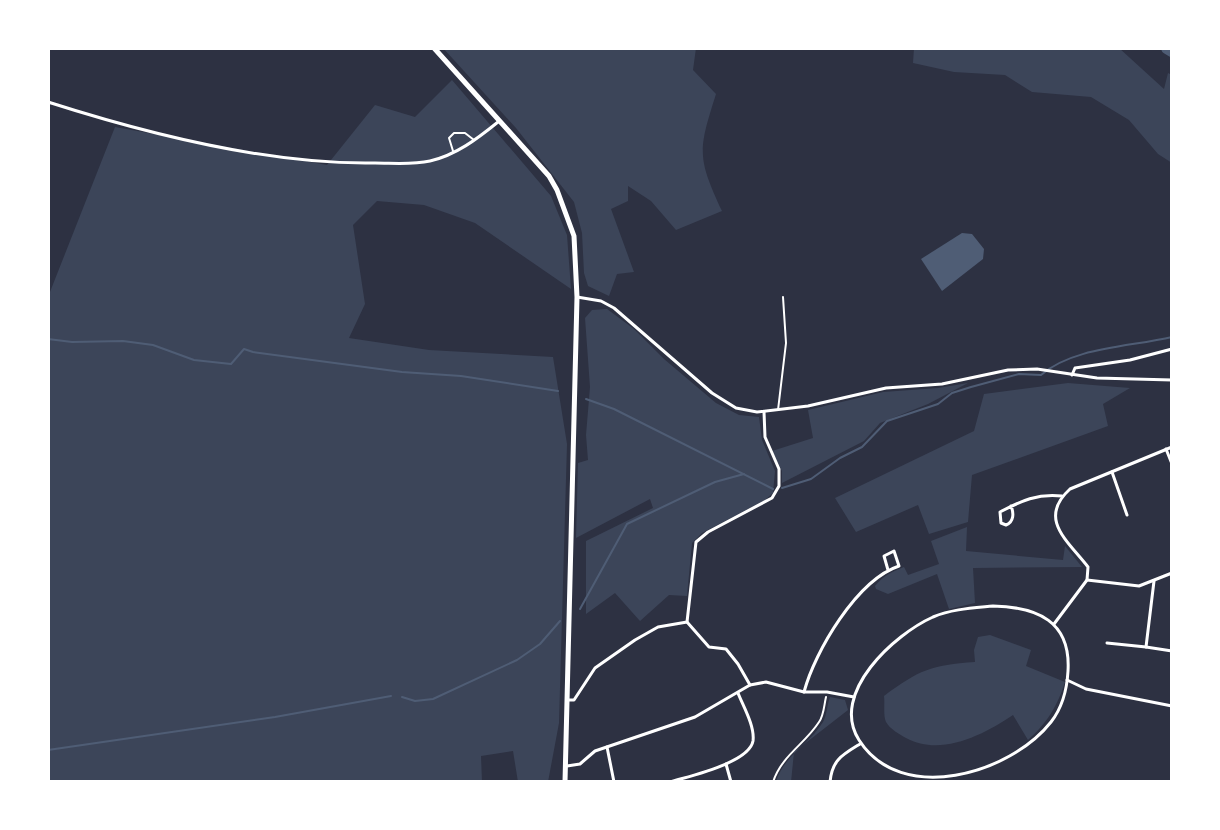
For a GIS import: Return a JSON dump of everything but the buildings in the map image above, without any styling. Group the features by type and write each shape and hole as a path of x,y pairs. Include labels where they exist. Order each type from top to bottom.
{"main road":[{"path":"434,48 549,176 565,205 576,249 565,782"}],"street":[{"path":"48,102 115,123 335,164 428,162 475,141 499,122"},
{"path":"577,297 601,301 628,318 693,379 725,402 745,411 778,411 886,388 916,387 1008,370 1037,369 1072,375 1172,380"},
{"path":"1072,375 1075,368 1130,360 1172,349"},
{"path":"750,685 726,649 709,647 687,622 696,542 708,532 772,498 779,486 779,469 765,437 764,412"},
{"path":"1054,624 1087,580 1088,567 1061,535 1055,523 1062,496 1070,489 1172,447"},
{"path":"1166,449 1172,464"},
{"path":"1112,472 1127,515"},
{"path":"1011,506 1013,515 1009,524 1001,523 1000,512 1011,506 1047,493 1062,496"},
{"path":"804,692 822,646 832,630 866,589 888,570 899,566 894,551 884,556 888,570"},
{"path":"1087,580 1139,586 1172,573"},
{"path":"1146,647 1154,581"},
{"path":"1014,606 1033,610 1054,624 1065,639 1069,654 1067,680 1061,704 1046,727 1020,750 968,773 924,778 908,775 883,763 861,743 853,721 854,697 872,662 895,640 933,617 959,610 1014,606"},
{"path":"567,700 574,700 595,668 635,640 658,627 687,622"},
{"path":"1107,643 1172,651"},
{"path":"1067,680 1086,689 1172,706"},
{"path":"565,766 580,764 595,751 695,717 750,685 766,682 804,692 854,697"},
{"path":"670,782 726,764 746,753 753,741 738,693"},
{"path":"830,782 831,768 844,754 861,743"},
{"path":"607,747 614,782"},
{"path":"726,764 731,782"}],"lane":[{"path":"454,152 449,138 454,133 465,133 475,141"},
{"path":"778,411 786,343 783,297"}],"path":[{"path":"773,782 787,756 821,720 827,692"}],"shaded area":[{"path":"443,48 696,48 693,70 716,94 703,142 703,154 708,178 722,211 676,230 651,201 628,186 628,201 611,209 634,272 617,274 609,296 588,286 584,273 582,233 574,202 516,128"},
{"path":"914,48 1119,48 1164,89 1168,73 1172,75 1172,163 1158,154 1129,120 1091,97 1032,92 1005,75 954,72 913,63"},
{"path":"452,80 551,196 567,235 571,289 475,223 424,205 377,201 353,225 365,304 349,338 429,350 553,357 567,444 559,723 548,782 518,782 513,751 481,756 482,782 48,782 48,297 115,127 327,165 375,105 415,117"},
{"path":"962,233 972,234 984,249 983,259 942,291 921,259"},
{"path":"607,309 634,329 716,403 739,415 759,417 762,440 775,471 773,493 765,500 702,533 692,543 687,596 669,595 640,621 615,593 586,614 586,541 653,508 650,499 576,538 578,463 588,460 586,435 590,387 585,318 592,310"},
{"path":"968,383 928,404 880,423 864,441 782,483 782,471 772,451 813,438 808,410 883,392"},
{"path":"1068,383 1130,388 1103,404 1108,426 972,475 968,522 929,534 918,505 856,532 835,498 974,431 984,394"},
{"path":"967,527 966,551 1063,560 1065,546 1082,567 973,568 975,603 949,609 937,574 888,594 876,589 875,586 885,576 904,567 908,575 939,564 931,541"},
{"path":"990,635 1031,650 1026,666 1065,682 1051,714 1028,740 1013,715 989,730 947,744 919,743 890,727 885,719 884,696 926,670 975,662 974,650 978,637"},
{"path":"830,697 845,700 848,710 803,745 823,722"},
{"path":"794,754 791,782 776,782 785,764"}],"waterway":[{"path":"1167,48 1172,51"},
{"path":"782,488 811,479 862,447 887,421 938,404 952,393 1019,374 1041,375 1085,353 1172,337"},
{"path":"48,339 153,345 194,360 231,364 244,349 558,391"},
{"path":"586,399 614,409 773,489"},
{"path":"580,609 627,524 715,482 744,474"},
{"path":"402,697 415,701 433,699 517,660 540,644 560,621"},
{"path":"48,750 275,717 391,696"}]}
